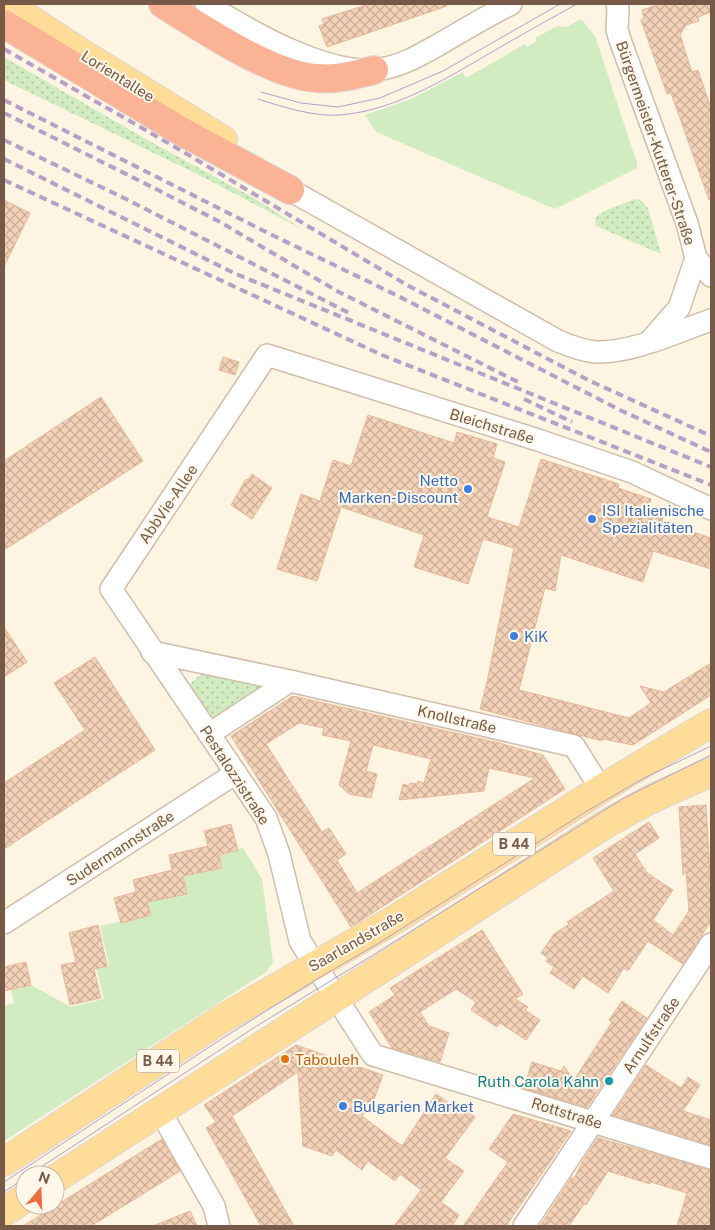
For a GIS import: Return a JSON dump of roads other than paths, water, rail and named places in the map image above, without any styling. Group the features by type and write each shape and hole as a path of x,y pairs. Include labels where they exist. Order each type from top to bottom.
{"highway":[{"path":"162,4 246,53 297,75 332,79 351,77 374,70"},
{"path":"4,24 179,130 290,190"}],"main road":[{"name":"Lorientallee","path":"7,4 83,54 232,145"},
{"name":"Saarlandstraße","path":"4,1162 222,1019 394,920 601,789 711,723"},
{"name":"B 44","path":"65,1173 604,825 649,800 707,777"},
{"path":"4,1212 15,1205"}],"street":[{"path":"218,7 293,51 349,69 374,70 412,59 512,4"},
{"name":"Bürgermeister-Kutterer-Straße","path":"619,6 616,23 620,40 687,223 696,258 711,276"},
{"path":"232,145 290,190 558,342 595,352 620,350 711,320"},
{"path":"650,341 679,308 696,258"},
{"name":"Bleichstraße","path":"267,355 622,468 711,509"},
{"name":"AbbVie-Allee","path":"152,652 111,589 267,355"},
{"name":"Knollstraße","path":"152,652 574,746 601,789"},
{"name":"Pestalozzistraße","path":"152,652 266,818 279,854 300,941 336,998"},
{"path":"209,734 290,682"},
{"name":"Sudermannstraße","path":"4,923 236,773"},
{"name":"Arnulfstraße","path":"524,1226 711,944"},
{"name":"Rottstraße","path":"336,998 373,1055 711,1158"},
{"path":"160,1111 214,1206 219,1226"}],"tram line":[{"path":"261,92 301,103 338,107 380,98 443,71 560,4"},
{"path":"258,99 299,111 330,115 362,112 384,106 446,79 577,4"},
{"path":"4,1182 223,1038 379,943 587,811 646,777 711,746"},
{"path":"44,1165 255,1027 624,798 711,755"},
{"path":"4,1192 15,1185"}],"railway":[{"path":"4,49 170,144 407,285 588,380 711,436"},
{"path":"4,100 396,295 620,410 711,452"},
{"path":"4,113 220,222 337,291 522,384"},
{"path":"4,140 126,199 349,313"},
{"path":"4,159 236,274 711,467"},
{"path":"4,180 382,355 711,485"},
{"path":"524,399 572,422"}],"place":[{"name":"Netto Marken-Discount","path":"468,489"},
{"name":"ISI Italienische Spezialitäten","path":"592,519"},
{"name":"KiK","path":"514,636"},
{"name":"Tabouleh","path":"285,1059"},
{"name":"Ruth Carola Kahn","path":"609,1081"},
{"name":"Bulgarien Market","path":"343,1106"}]}
